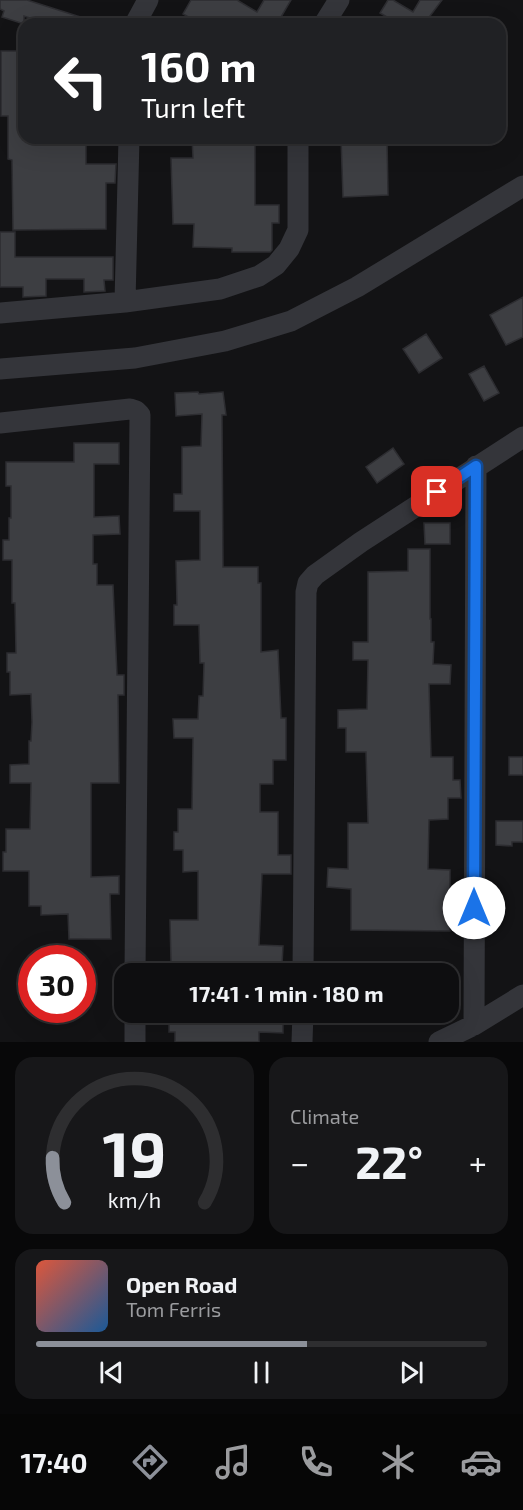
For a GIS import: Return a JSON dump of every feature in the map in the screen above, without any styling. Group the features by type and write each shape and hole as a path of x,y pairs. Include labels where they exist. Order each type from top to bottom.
{"street":[{"path":"138,18 148,0"},
{"path":"328,18 339,0"},
{"path":"125,302 129,144"},
{"path":"0,313 125,302 220,289 260,276 276,265 289,249 298,230 298,144"},
{"path":"0,369 135,358 225,341 291,321 357,287 523,186"},
{"path":"0,423 130,409 136,411 140,416 135,963"},
{"path":"303,963 306,592 308,583 315,575 360,542 523,437"},
{"path":"474,1025 476,466"},
{"path":"439,1042 474,1025 523,995"},
{"path":"135,1023 135,1042"},
{"path":"302,1042 303,1023"}],"building":[{"path":"0,0 27,0 84,18 24,16 24,18 18,18 18,22 2,17 4,11 0,9"},
{"path":"191,0 237,0 257,12 264,0 291,0 280,18 190,18 183,14"},
{"path":"388,0 393,0 413,12 420,0 442,0 428,18 389,18 380,13"},
{"path":"1,51 18,51 18,144 86,144 86,164 116,164 115,183 106,183 106,229 13,230 12,160 8,159 8,116 1,116"},
{"path":"192,144 255,144 255,205 279,205 279,223 272,223 272,250 270,252 232,252 232,248 193,247 194,224 173,224 171,158 193,158"},
{"path":"341,144 387,144 388,195 343,197"},
{"path":"0,232 15,232 15,257 113,257 113,280 104,280 105,291 84,292 84,279 46,279 46,296 23,297 23,287 0,287"},
{"path":"523,297 523,337 506,345 490,315"},
{"path":"426,334 442,358 419,373 403,349"},
{"path":"484,366 499,393 484,401 469,374"},
{"path":"223,392 226,415 222,415 223,567 258,567 258,583 261,583 261,652 278,650 281,718 286,718 286,760 273,760 273,784 260,784 260,812 278,812 278,855 291,855 291,874 262,874 259,945 283,946 282,963 171,962 170,920 198,920 198,871 183,872 183,850 174,850 174,832 178,832 178,809 192,809 193,738 174,738 173,719 198,719 199,696 203,696 204,663 200,663 199,625 174,625 174,605 177,605 176,561 200,560 200,511 174,511 174,494 182,494 182,447 201,446 202,414 176,416 175,393"},
{"path":"74,443 119,443 119,464 94,464 94,517 119,516 120,534 93,535 93,564 97,564 97,585 113,585 117,675 124,675 124,695 118,695 119,783 91,783 91,877 119,876 119,894 110,894 111,939 69,939 68,914 41,915 41,906 29,906 29,871 3,871 6,829 30,829 31,783 10,783 10,765 29,764 32,722 31,694 10,695 10,672 7,672 7,653 16,653 15,603 12,603 12,560 3,560 3,540 9,540 9,518 11,518 11,486 6,486 6,462 74,462"},
{"path":"393,448 404,464 377,483 366,467"},
{"path":"424,523 450,523 450,544 425,544"},
{"path":"408,549 430,549 430,619 431,642 434,642 433,664 451,665 450,684 429,684 431,757 453,757 453,780 460,780 461,798 448,798 448,819 429,820 428,869 450,870 450,931 351,930 351,889 327,887 328,868 348,869 348,823 368,823 366,752 346,752 346,728 338,728 338,710 367,709 368,660 353,660 353,642 368,642 368,572 408,571"},
{"path":"509,757 523,757 523,775 509,775"},
{"path":"496,821 523,821 523,842 512,842 512,846 496,845"},
{"path":"169,1023 283,1023 283,1033 259,1032 259,1042 175,1042 175,1032 169,1032"}],"route":[{"path":"437,492 476,466 474,908"}]}
